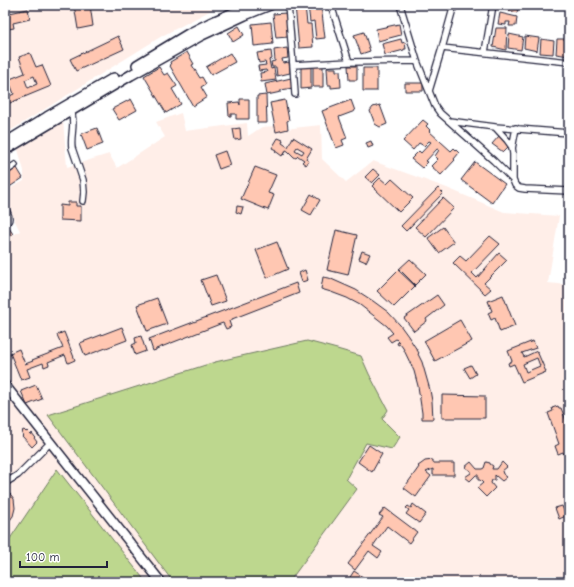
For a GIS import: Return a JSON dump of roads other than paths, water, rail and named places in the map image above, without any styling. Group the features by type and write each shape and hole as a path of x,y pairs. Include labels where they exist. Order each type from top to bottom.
{"main road":[{"path":"5,143 46,117 190,33 251,5"},
{"path":"5,150 71,110 200,36 270,5"}],"street":[{"path":"288,5 295,94"},
{"path":"331,5 349,62"},
{"path":"400,5 417,61 435,106 440,113 494,161 519,188 569,191"},
{"path":"429,91 454,5"},
{"path":"485,52 493,5"},
{"path":"442,48 569,62"},
{"path":"293,65 417,61"},
{"path":"71,110 73,119 71,144 83,180 84,186 82,201"},
{"path":"449,120 495,127 569,133"},
{"path":"495,127 512,147 513,180"},
{"path":"512,149 516,128"},
{"path":"5,172 15,165"},
{"path":"5,208 9,216 9,220 5,224"},
{"path":"5,385 161,582"},
{"path":"5,483 18,475 51,442"}]}
